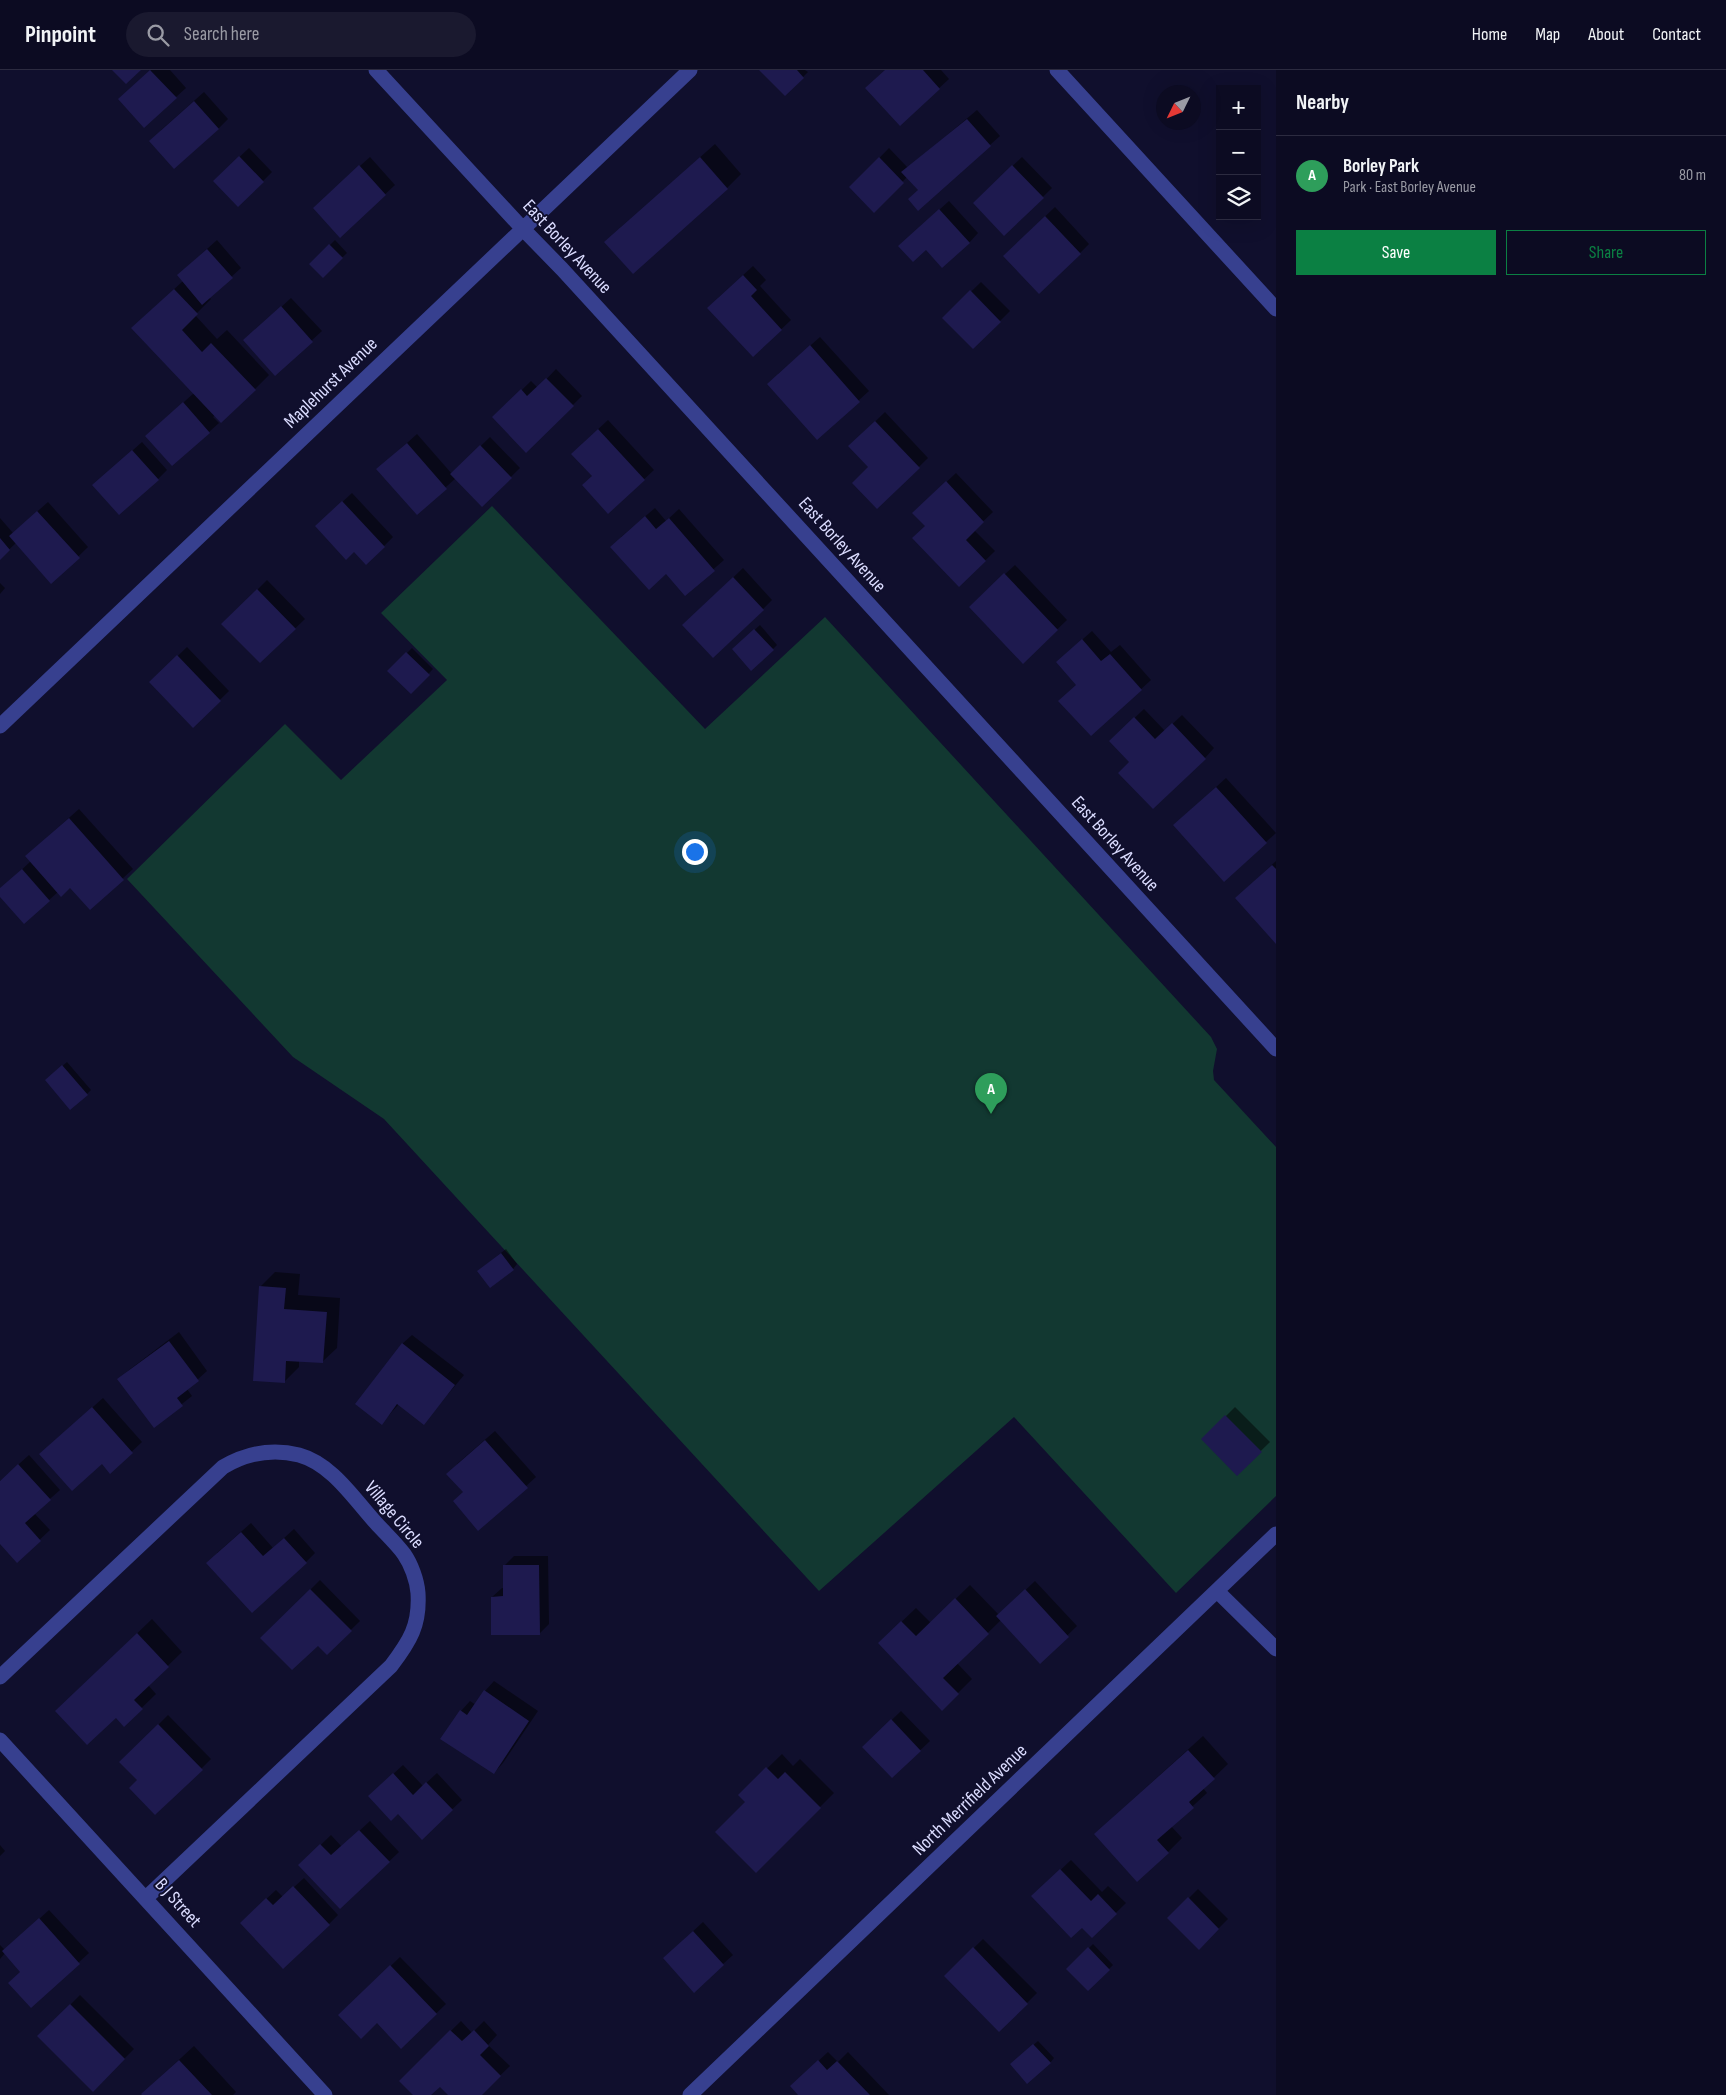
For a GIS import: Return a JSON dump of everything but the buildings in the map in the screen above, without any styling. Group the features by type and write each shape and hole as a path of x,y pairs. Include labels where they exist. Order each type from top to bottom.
{"street":[{"name":"East Borley Avenue","path":"376,70 522,229 562,269 1276,1049"},
{"name":"Maplehurst Avenue","path":"0,726 690,70"},
{"path":"1057,70 1276,309"},
{"name":"Village Circle","path":"0,1677 223,1467 240,1457 270,1451 300,1456 318,1464 337,1480 404,1554 413,1572 418,1592 416,1622 409,1642 391,1666 146,1898"},
{"name":"North Merrifield Avenue","path":"690,2095 1276,1534"},
{"path":"1217,1591 1276,1649"},
{"name":"B J Street","path":"0,1740 325,2095"}],"green space":[{"path":"492,506 705,729 825,617 1211,1037 1217,1049 1213,1071 1214,1080 1276,1147 1276,1496 1176,1593 1014,1417 819,1591 384,1119 293,1057 127,879 285,724 341,780 447,680 381,613"}],"place":[{"name":"Borley Park","path":"991,1114"}]}
